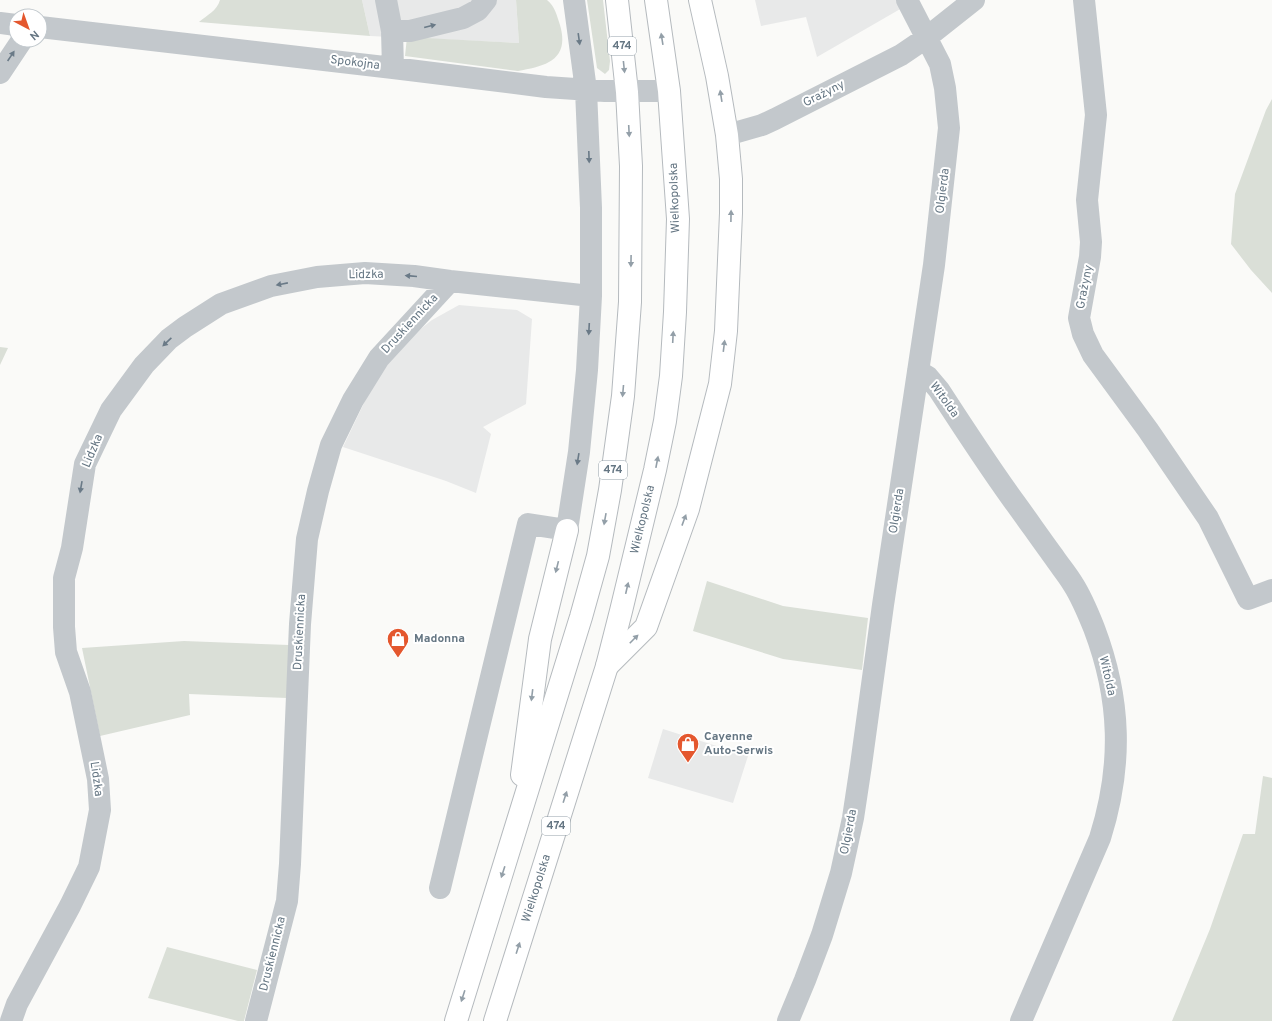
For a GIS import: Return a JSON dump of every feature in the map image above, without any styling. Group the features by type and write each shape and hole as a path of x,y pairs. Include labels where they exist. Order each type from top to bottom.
{"main road":[{"name":"474","path":"456,1021 581,617 598,556 610,490 623,396 630,302 631,166 627,92 617,0"},
{"name":"Wielkopolska","path":"495,1021 607,666 622,611 665,421 671,376 678,219 670,91 656,0"},
{"path":"607,666 646,627 688,509 720,384 726,331 731,178 727,134 712,51 700,0"},
{"path":"514,835 540,639 567,530"}],"street":[{"path":"386,0 392,31 393,68"},
{"path":"392,31 410,30 463,18 478,10 486,0"},
{"path":"440,888 528,524 567,530 579,452 587,370 591,296 591,208 586,90 574,0"},
{"name":"Olgierda","path":"788,1021 822,935 841,873 853,818 882,605 934,264 949,128 940,64 907,0"},
{"name":"Grażyny","path":"727,134 762,125 901,55 926,38 974,0"},
{"name":"Grażyny","path":"1084,0 1096,115 1087,200 1091,242 1090,257 1079,318 1083,334 1093,355 1148,430 1204,512 1248,599 1272,590"},
{"name":"Spokojna","path":"48,28 546,87 627,92 670,91"},
{"path":"0,72 16,48"},
{"name":"Lidzka","path":"11,1021 17,1004 70,906 89,867 100,810 98,779 80,692 66,652 64,627 64,578 72,548 86,464 111,410 144,365 169,339 221,304 270,286 317,277 365,273 414,276 591,296"},
{"name":"Druskiennicka","path":"256,1021 287,901 291,849 300,624 307,539 318,492 331,445 353,400 379,358 450,281"},
{"name":"Witolda","path":"918,370 928,377 939,390 996,475 1073,584 1086,608 1100,644 1110,683 1115,716 1116,751 1114,777 1106,817 1100,838 1021,1021"}],"shaded area":[{"path":"220,0 362,0 370,36 199,22 217,7"},
{"path":"362,0 516,0 519,43 370,36"},
{"path":"516,0 547,0 555,11 560,25 562,46 558,54 546,63 538,67 518,71 405,56 407,37 519,43"},
{"path":"587,0 603,0 610,61 609,70 605,74 597,68"},
{"path":"755,0 898,0 902,8 817,57 806,17 761,26"},
{"path":"1272,99 1272,293 1251,270 1231,244 1235,194 1266,110"},
{"path":"459,305 517,310 532,319 526,404 483,427 491,434 476,493 446,481 343,447 375,380 404,342 432,320"},
{"path":"0,347 8,348 0,365"},
{"path":"707,581 783,606 868,618 862,670 783,659 693,631"},
{"path":"184,641 289,645 287,698 189,694 190,715 100,736 82,648"},
{"path":"663,729 748,756 733,803 648,778"},
{"path":"1263,776 1272,778 1272,1021 1172,1021 1210,929 1243,834 1255,834"},
{"path":"167,947 257,970 244,1021 238,1021 148,998"}],"place":[{"name":"Madonna","path":"398,658"},
{"name":"Cayenne Auto-Serwis","path":"688,764"}]}
